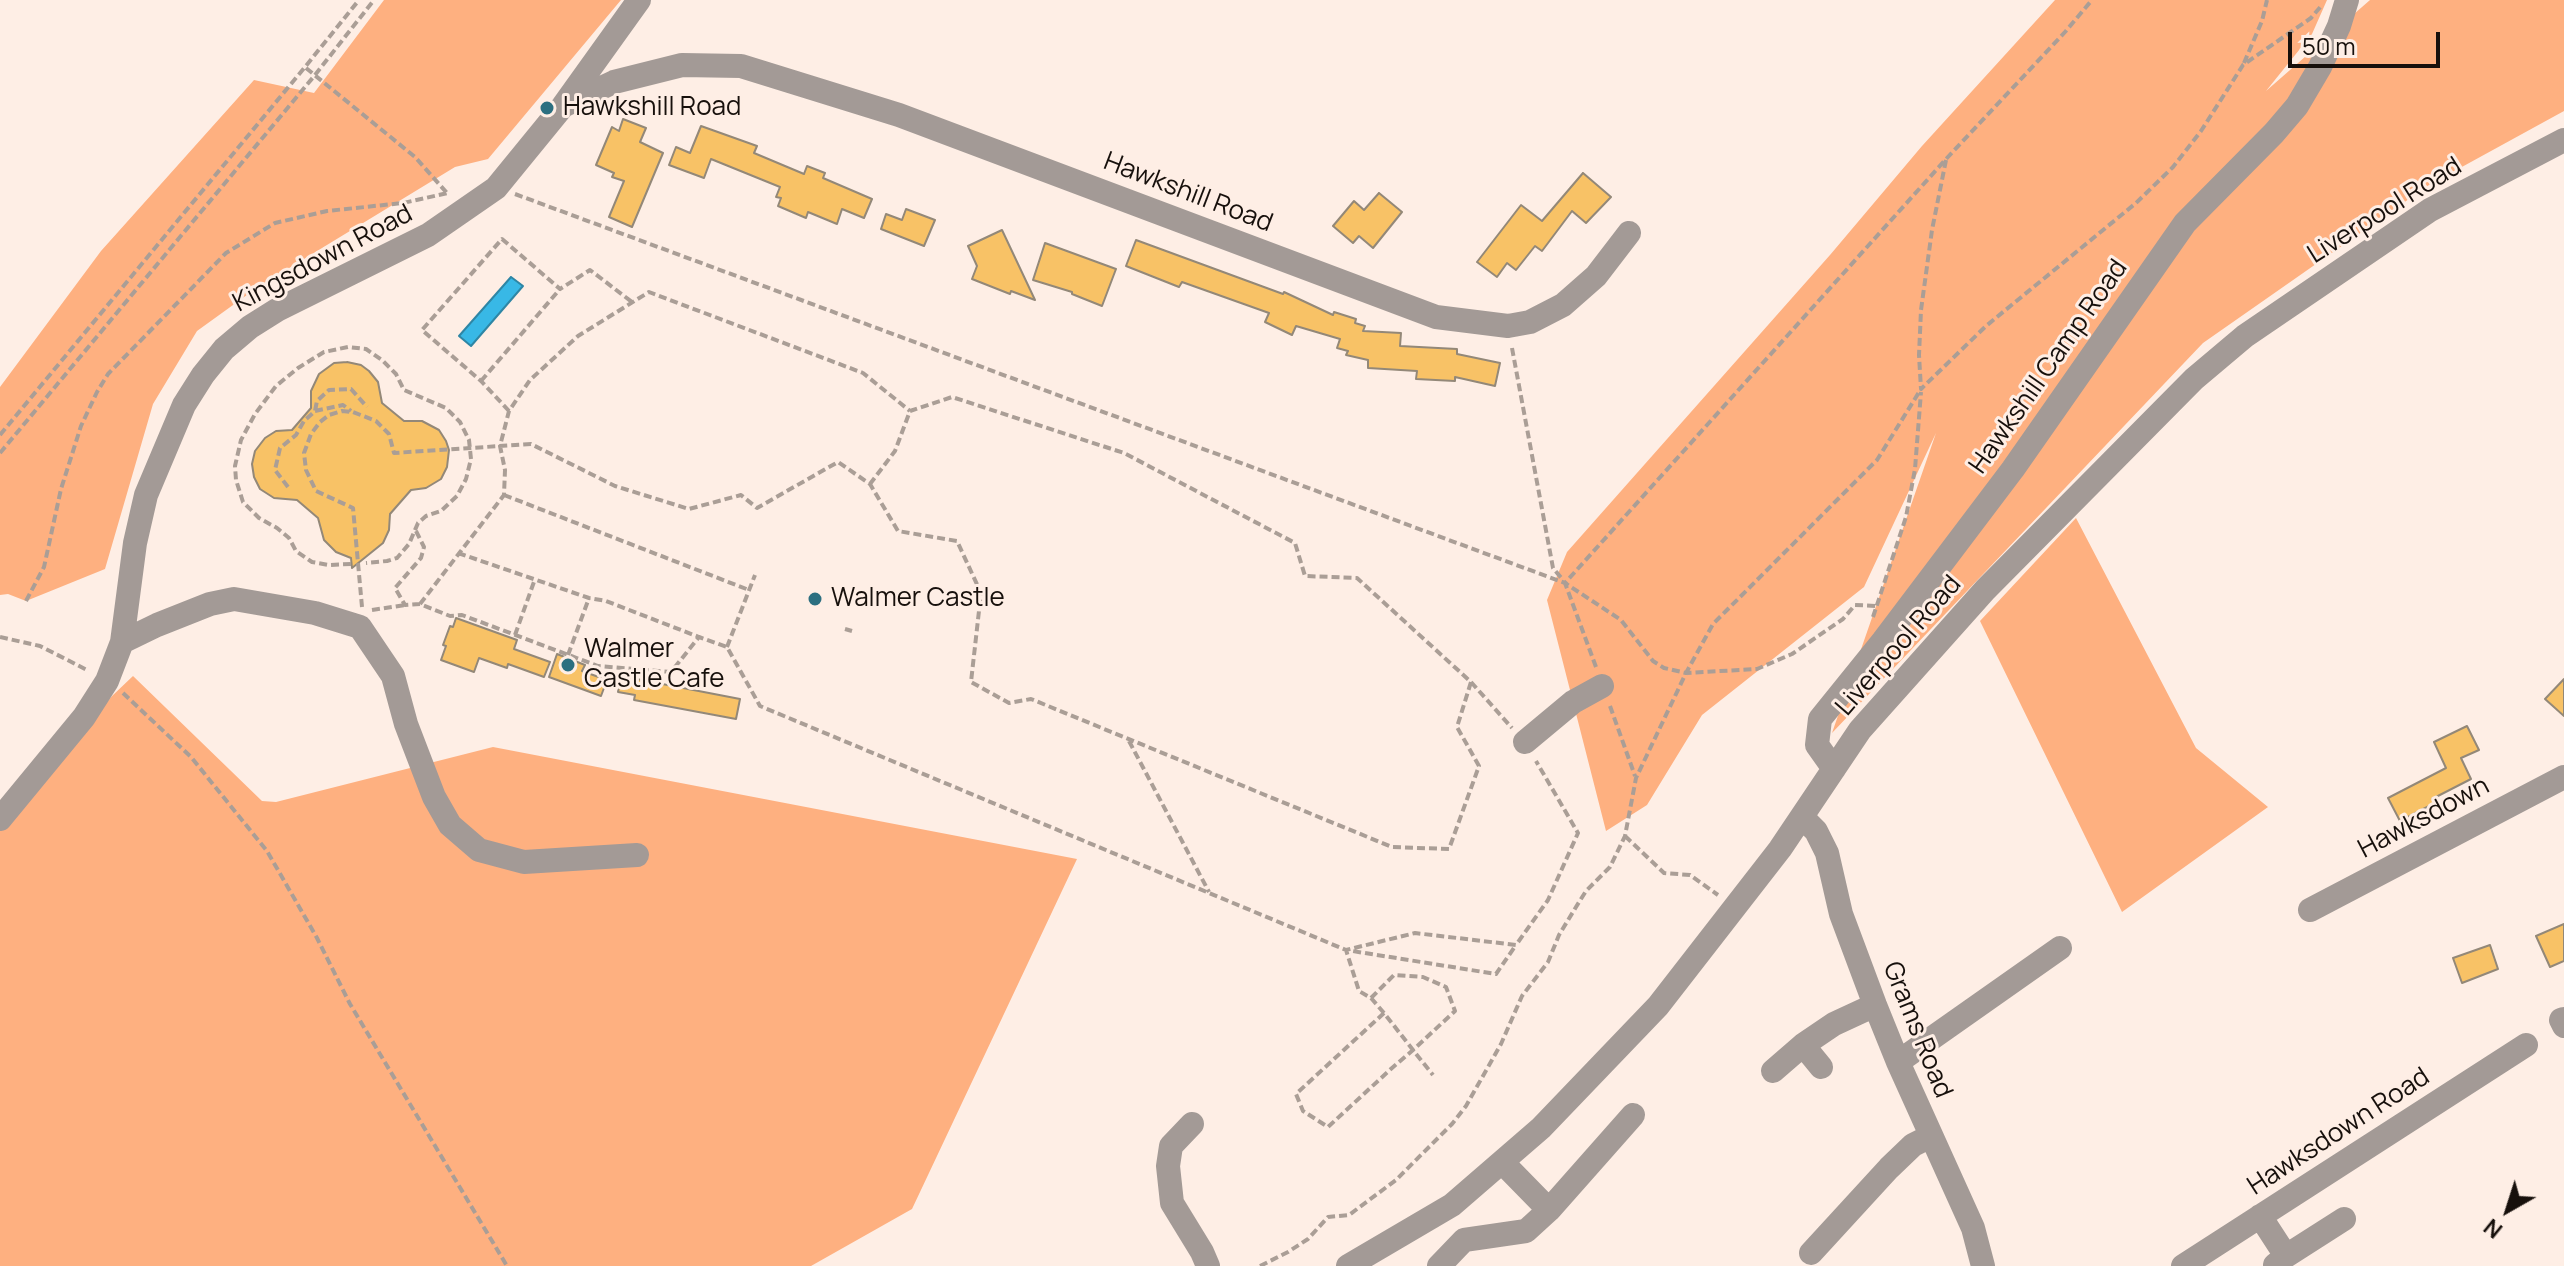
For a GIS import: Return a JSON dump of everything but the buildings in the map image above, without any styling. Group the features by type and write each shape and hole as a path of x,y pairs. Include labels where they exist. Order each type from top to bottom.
{"street":[{"name":"Kingsdown Road","path":"0,818 84,717 107,681 122,642 135,543 146,495 184,405 203,375 224,349 250,327 277,310 428,235 496,188 563,106 639,0"},
{"name":"Hawkshill Camp Road","path":"1834,769 1817,745 1820,719 2004,481 2185,223 2297,106 2320,67 2347,0"},
{"name":"Hawkshill Road","path":"563,106 614,82 682,65 741,66 899,115 1436,317 1508,326 1530,322 1563,305 1596,276 1629,233"},
{"name":"Liverpool Road","path":"1348,1266 1452,1205 1503,1163 1541,1128 1658,1006 1802,817 1860,730 1985,590 2194,379 2245,336 2430,210 2564,140"},
{"path":"122,642 210,604 234,599 315,613 360,627 393,676 406,724 434,797 450,825 479,850 524,862 637,855"},
{"path":"1525,742 1573,702 1602,686"},
{"name":"Hawksdown","path":"2310,910 2564,777"},
{"name":"Grams Road","path":"1802,817 1816,831 1827,853 1841,914 1875,1005 1973,1228 1983,1266"},
{"path":"1898,1062 2060,948"},
{"path":"1773,1071 1834,1024 1875,1005"},
{"path":"2564,1019 2561,1020 2564,1026"},
{"path":"1803,1045 1821,1067"},
{"name":"Hawksdown Road","path":"2183,1266 2526,1045"},
{"path":"1439,1266 1464,1240 1526,1231 1549,1210 1633,1115"},
{"path":"1192,1124 1171,1146 1168,1166 1172,1203 1208,1266"},
{"path":"1811,1253 1889,1168 1913,1145 1931,1136"},
{"path":"1503,1163 1549,1210"},
{"path":"2260,1216 2280,1261 2344,1219"}],"path":[{"path":"0,435 359,0"},
{"path":"0,453 374,0"},
{"path":"1565,583 2092,0"},
{"path":"1260,1266 1308,1239 1328,1217 1349,1215 1396,1180 1452,1124 1481,1082 1522,996 1548,962 1559,935 1586,891 1610,867 1625,836 1636,778 1713,624 1877,460 1921,389 1986,326 2136,203 2173,167 2201,131 2243,65 2262,21 2267,0"},
{"path":"2243,65 2311,18 2323,0"},
{"path":"305,67 415,157 447,193"},
{"path":"496,188 1565,583 1621,620 1653,661 1664,668 1686,673 1757,669 1792,654 1843,619 1855,605 1877,606 1906,517 1915,469 1921,389 1921,310 1932,230 1947,158"},
{"path":"509,411 481,381 422,330 502,239 560,289"},
{"path":"481,381 560,289 590,270 632,302"},
{"path":"420,604 504,495 505,470 497,446 509,411 530,380 578,336 649,292 863,373 910,411"},
{"path":"1508,326 1553,568 1565,583 1636,778"},
{"path":"351,564 312,562 296,551 289,538 259,518 243,502 235,466 238,450 255,414 276,386 324,352 348,347 366,349 396,374 404,390 446,408 460,422 469,440 471,459 466,479 457,496 441,511 426,516 418,523 409,544 397,558 366,563"},
{"path":"315,411 317,401 329,390 351,389 367,407"},
{"path":"458,553 606,601 727,647 760,706 1346,950 1496,974 1548,900 1578,833 1525,742 1471,682 1357,578 1305,576 1295,543 1124,453 952,397 910,411"},
{"path":"288,487 275,470 280,448 296,435 304,421 315,411 343,405 376,421 389,434 394,455 531,444 615,486 689,509 741,495 757,508 838,462 870,484 898,531 957,541 981,593 971,682 1009,703 1031,699 1392,847 1449,849 1479,766 1457,727 1471,682"},
{"path":"353,412 342,411 320,422 311,434 304,453 306,470 316,491 353,508 362,603"},
{"path":"870,484 895,451 910,411"},
{"path":"504,495 749,590"},
{"path":"405,605 395,588 421,558 424,547 416,531"},
{"path":"727,647 755,575"},
{"path":"515,635 535,579"},
{"path":"568,655 589,598"},
{"path":"362,612 420,604 450,616 462,615 598,666 671,672 699,637"},
{"path":"845,629 852,631"},
{"path":"0,637 40,646 107,681 191,757 267,851 317,938 350,1004 507,1266"},
{"path":"1128,739 1210,893"},
{"path":"1625,836 1664,873 1690,875 1735,907"},
{"path":"1346,950 1415,933 1516,945"},
{"path":"1346,950 1359,991 1371,998 1433,1075"},
{"path":"1371,998 1394,975 1423,977 1446,987 1455,1011 1328,1127 1303,1111 1296,1094 1384,1013"}],"shaded area":[{"path":"384,0 621,0 488,159 455,167 258,287 197,331 153,404 105,569 26,601 8,594 0,595 0,387 101,251 254,80 314,93"},
{"path":"2055,0 2327,0 2312,34 2266,91 2370,0 2564,0 2564,111 2429,185 2203,343 1832,733 1936,433 1864,587 1702,715 1647,805 1606,831 1547,600 1567,552 1830,255 1922,146"},
{"path":"2076,518 2196,748 2268,807 2122,912 1980,621"},
{"path":"133,676 262,801 276,802 493,747 1077,859 912,1209 811,1266 0,1266 0,831 112,696"}],"water":[{"path":"511,277 523,286 471,346 459,336"}],"place":[{"name":"Hawkshill Road","path":"547,108"},
{"name":"Walmer Castle","path":"815,599"},
{"name":"Walmer Castle Cafe","path":"568,665"}]}
